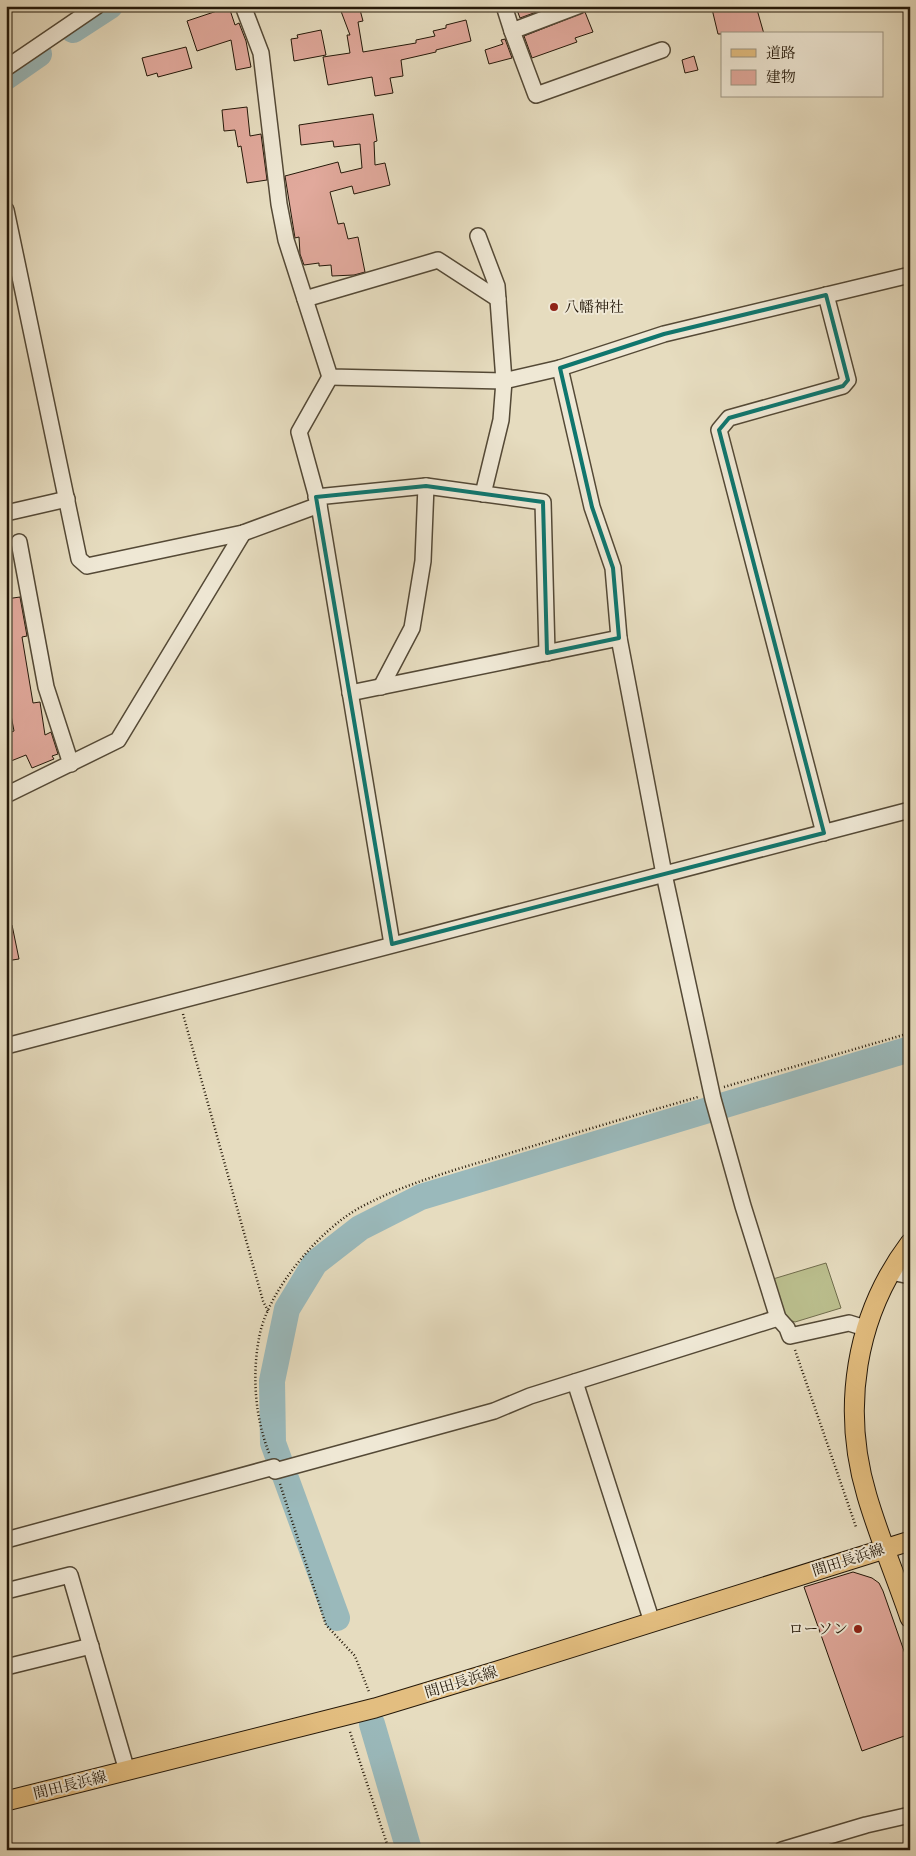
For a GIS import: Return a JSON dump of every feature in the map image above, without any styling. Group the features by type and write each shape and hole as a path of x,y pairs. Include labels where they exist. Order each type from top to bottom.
{"main road":[{"path":"910,1243 891,1272 865,1328 853,1404 854,1430 867,1496 910,1618"},
{"name":"間田長浜線","path":"6,1801 375,1708 910,1541"}],"street":[{"path":"6,68 97,6"},
{"path":"243,6 261,52 286,240 330,377 299,432 318,501 392,944"},
{"path":"504,6 536,95 662,50"},
{"path":"512,31 578,6"},
{"path":"6,210 79,560 87,566 243,534 318,501 426,486 543,502 547,652"},
{"path":"478,236 497,286 504,381 501,420 483,494"},
{"path":"305,299 438,260 498,299"},
{"path":"330,377 504,381 560,368 664,334 910,275"},
{"path":"824,833 719,430 729,418 843,386 848,380 826,295"},
{"path":"560,368 592,507 613,568 619,638 664,874 713,1095 743,1206 778,1318 788,1328 790,1336 849,1323 865,1328"},
{"path":"381,687 412,628 423,561 426,486"},
{"path":"6,513 67,499"},
{"path":"6,795 118,740 243,534"},
{"path":"19,542 46,687 71,764"},
{"path":"350,693 619,638"},
{"path":"6,1046 910,810"},
{"path":"891,1272 910,1276"},
{"path":"6,1540 494,1411 530,1396 778,1318"},
{"path":"575,1382 652,1622"},
{"path":"6,1591 70,1575 127,1771"},
{"path":"6,1667 90,1646"},
{"path":"782,1850 910,1815"}],"path":[{"path":"180,1001 263,1301 268,1311"},
{"path":"375,1708 356,1656 326,1625 276,1469 263,1437 256,1396 259,1336 268,1311 287,1276 319,1238 359,1208 415,1182 713,1095 725,1087 910,1033"},
{"path":"790,1336 856,1527"},
{"path":"345,1716 389,1850"}],"highlighted area":[{"path":"826,295 848,380 843,386 729,418 719,430 824,833 392,944 316,497 426,486 543,502 547,653 619,638 613,568 592,507 560,368 664,334"}],"green space":[{"path":"826,1263 841,1308 795,1322 784,1318 773,1279"}],"building":[{"path":"339,6 359,6 363,21 358,22 363,52 416,43 416,40 435,36 433,31 446,28 446,25 466,20 471,41 401,60 403,76 390,78 393,93 375,96 372,77 328,85 323,57 350,53 347,35 350,35"},
{"path":"527,6 550,7 520,18 517,10"},
{"path":"722,6 756,6 763,32 721,32 721,34 718,34 712,9"},
{"path":"229,7 235,25 239,23 246,41 251,67 236,70 231,40 197,51 187,21"},
{"path":"585,12 593,32 575,38 577,42 532,58 524,36"},
{"path":"321,30 326,55 294,61 291,39 298,38 297,35"},
{"path":"505,39 512,58 489,64 485,50 503,44 501,40"},
{"path":"186,47 192,68 158,77 157,73 147,76 142,58"},
{"path":"694,56 698,70 685,73 682,60"},
{"path":"247,107 250,136 261,134 267,180 247,183 241,146 238,147 235,130 224,131 222,110"},
{"path":"373,114 377,141 374,142 375,165 385,163 390,185 354,194 352,186 330,192 338,224 344,223 348,239 358,237 365,272 354,275 332,276 331,265 319,266 319,263 304,265 300,254 299,237 295,238 285,176 338,162 341,173 362,168 360,144 334,147 333,141 301,145 299,125"},
{"path":"20,597 27,636 22,637 33,703 40,702 45,735 51,732 58,754 52,756 54,759 32,768 26,755 6,763 6,734 14,731 6,689 6,599"},
{"path":"12,925 19,959 6,961 6,926"},
{"name":"ローソン","path":"853,1572 872,1578 879,1583 910,1668 910,1734 862,1751 804,1587"}],"waterway":[{"path":"73,30 110,6"},
{"path":"6,77 39,54"},
{"path":"337,1618 273,1443 272,1381 287,1309 315,1263 360,1228 421,1197 910,1049"},
{"path":"372,1724 409,1850"}],"place":[{"name":"八幡神社","path":"554,307"},
{"name":"ローソン","path":"858,1629"}]}
